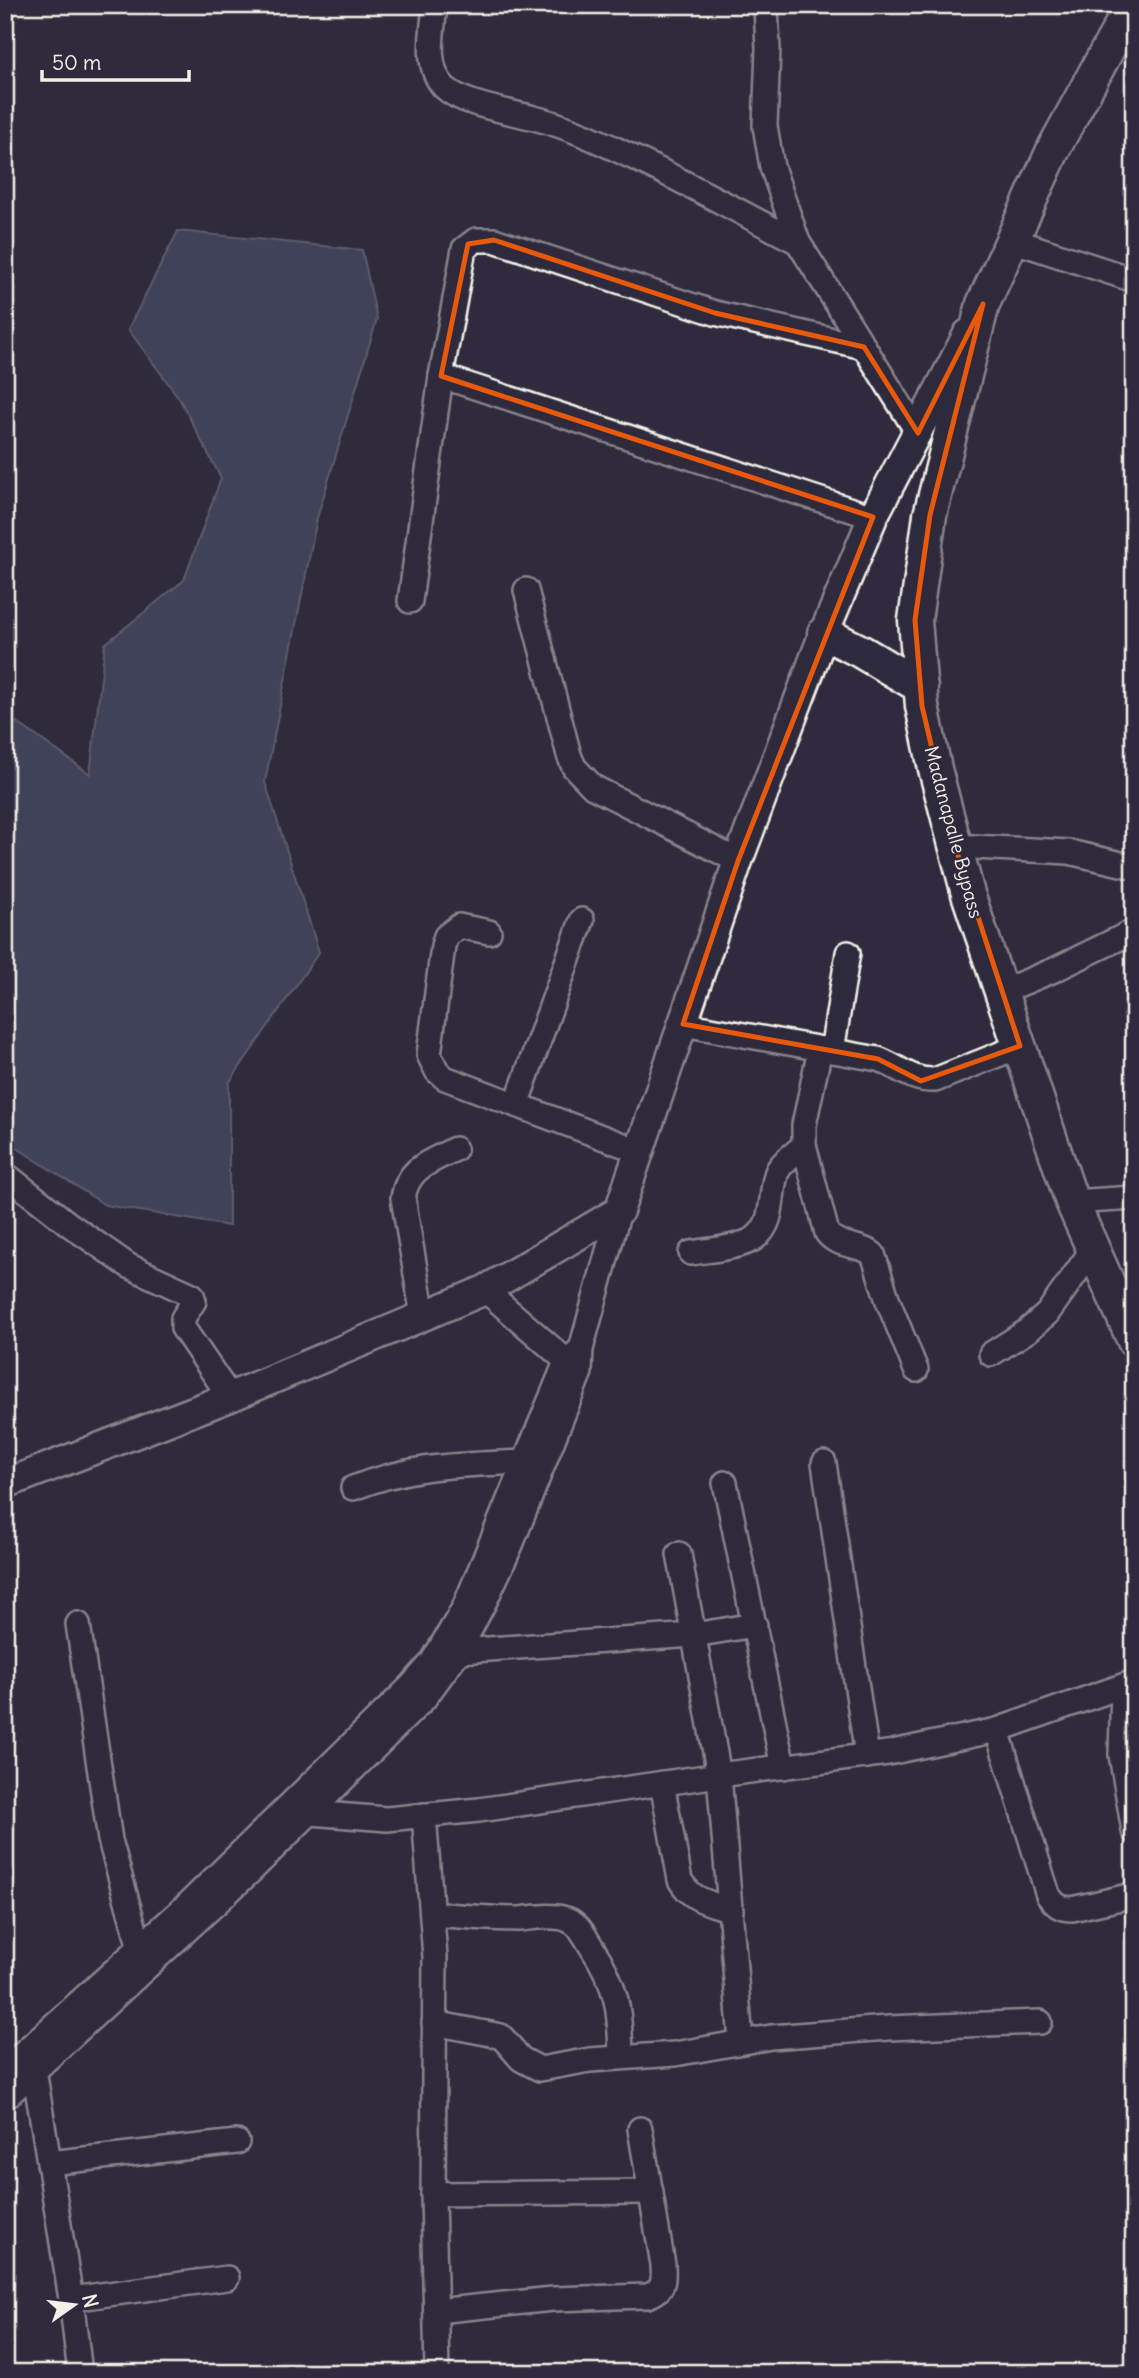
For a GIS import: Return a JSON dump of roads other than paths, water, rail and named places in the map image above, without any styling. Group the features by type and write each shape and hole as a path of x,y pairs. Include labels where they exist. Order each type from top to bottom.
{"highway":[{"name":"Madanapalle Bypass","path":"1128,6 1055,146 983,304 930,515 915,620 922,706 935,769 968,894 1072,1202 1134,1341"},
{"path":"824,633 921,687"}],"main road":[{"path":"5,1484 230,1397 485,1290 619,1211 738,861 824,633 873,517 983,304"}],"street":[{"path":"435,5 431,54 437,79 446,90 481,104 567,126 690,184 798,242"},
{"path":"766,5 768,49 765,126 772,167 798,242 918,433"},
{"path":"410,600 441,376 464,249 468,244 484,238 495,240 715,313 864,346"},
{"path":"1012,240 1134,280"},
{"path":"441,376 873,517"},
{"path":"526,590 569,755 582,777 593,787 738,861"},
{"path":"955,846 1069,852 1134,867"},
{"path":"516,1105 582,920"},
{"path":"489,932 459,926 446,936 429,1055 437,1071 445,1078 639,1151"},
{"path":"1001,992 1134,931"},
{"path":"848,953 826,1050 804,1125 804,1145 827,1233 835,1240 867,1249 873,1254 888,1301 916,1370"},
{"path":"683,1024 878,1059 921,1081 936,1080 1020,1046"},
{"path":"691,1253 756,1238 765,1228 777,1172 804,1145"},
{"path":"423,1316 402,1198 405,1184 411,1174 456,1149"},
{"path":"5,1174 70,1225 129,1266 192,1295 194,1301 183,1318 183,1328 230,1397"},
{"path":"1072,1202 1134,1198"},
{"path":"5,2098 251,1871 425,1699 459,1651 511,1545 576,1361 619,1211"},
{"path":"991,1354 1027,1331 1047,1314 1093,1249"},
{"path":"485,1290 576,1361"},
{"path":"5,2068 140,1948 284,1811 411,1687 432,1661 464,1608 525,1462 576,1361"},
{"path":"353,1488 417,1468 525,1462"},
{"path":"824,1462 867,1756"},
{"path":"725,1483 783,1767"},
{"path":"679,1554 719,1775 741,2041"},
{"path":"78,1624 110,1840 140,1948"},
{"path":"459,1651 694,1635 755,1625"},
{"path":"284,1811 387,1819 479,1810 867,1756 998,1730 1128,1684 1121,1755 1134,1831"},
{"path":"998,1730 1048,1895 1054,1904 1062,1909 1072,1909 1134,1893"},
{"path":"663,1783 680,1880 687,1893 731,1910"},
{"path":"424,1815 435,1957 433,2194 438,2373"},
{"path":"432,1914 516,1919 556,1917 568,1919 578,1926 605,1967 614,1989 620,2013 621,2057"},
{"path":"434,2024 500,2036 521,2059 540,2068 590,2060 675,2054 771,2037 888,2028 1040,2022"},
{"path":"30,2046 71,2299 80,2373"},
{"path":"436,2311 552,2299 648,2296 656,2293 664,2280 640,2129"},
{"path":"50,2163 237,2142"},
{"path":"433,2194 651,2192"},
{"path":"71,2299 227,2278"}],"water":[{"path":"178,231 362,250 377,319 317,518 265,782 319,952 229,1083 229,1226 105,1205 5,1140 5,714 90,774 105,644 184,580 221,478 179,398 128,329"}]}
